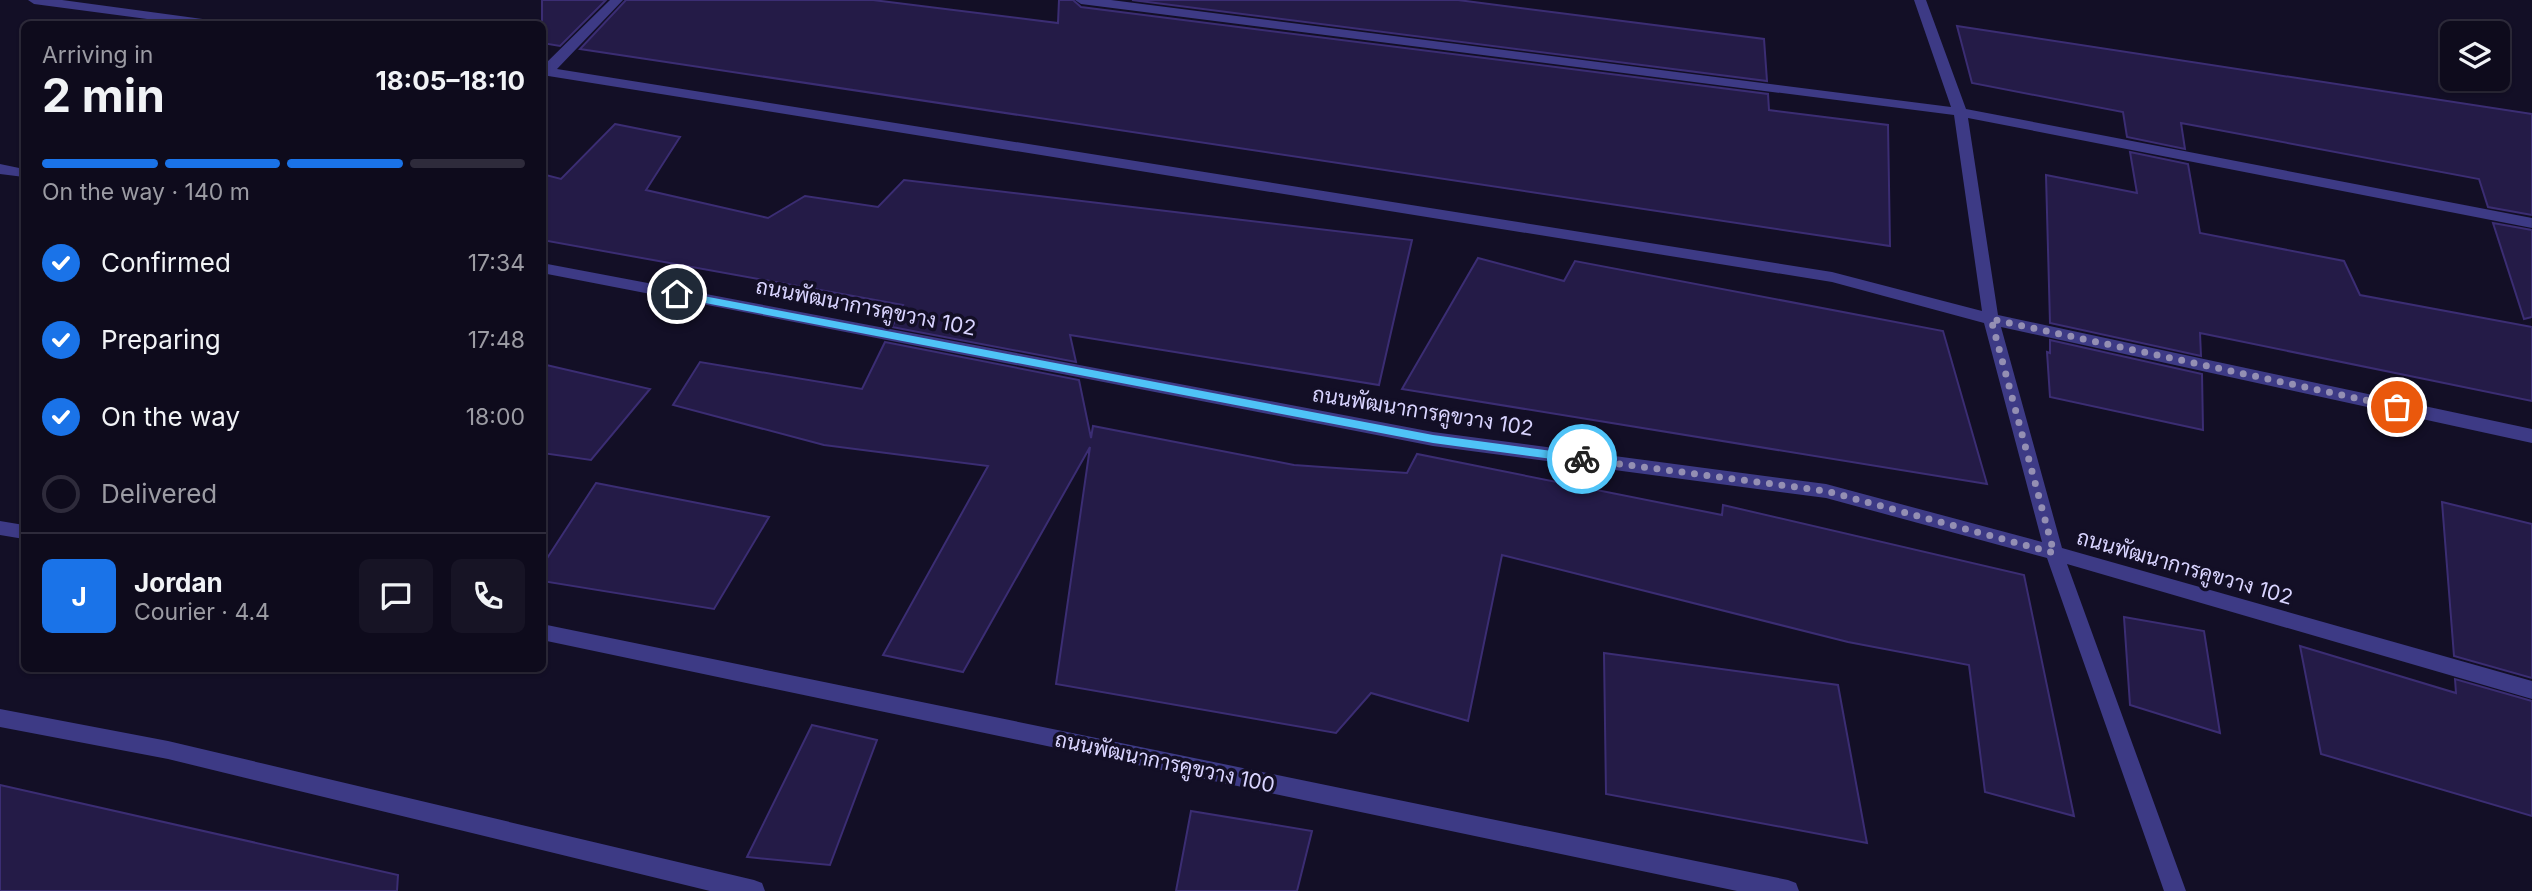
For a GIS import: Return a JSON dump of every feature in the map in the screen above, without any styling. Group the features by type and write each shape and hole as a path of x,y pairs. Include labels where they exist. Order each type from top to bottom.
{"street":[{"path":"34,0 188,21"},
{"path":"546,70 617,0"},
{"path":"1081,0 1959,113 2532,223"},
{"path":"1920,0 1959,113 1991,319 2054,553 2175,891"},
{"path":"546,71 1832,277 1991,319 2532,436"},
{"path":"0,169 21,172"},
{"name":"ถนนพัฒนาการคูขวาง 102","path":"546,269 1433,439 1826,491 2054,553 2532,690"},
{"path":"0,528 21,532"},
{"name":"ถนนพัฒนาการคูขวาง 100","path":"546,633 1788,891"},
{"path":"0,718 168,750 754,891"}],"building":[{"path":"542,0 606,0 560,46 546,44 546,21 542,21"},
{"path":"626,0 873,0 1058,23 1059,0 1073,0 1081,7 1768,94 1769,110 1888,125 1890,246 580,49"},
{"path":"1132,0 1458,0 1764,39 1767,81"},
{"path":"1957,26 2532,114 2532,215 2488,207 2479,179 2181,123 2185,149 2127,137 2123,112 1972,83"},
{"path":"615,124 680,137 646,190 768,218 805,196 878,207 904,180 1412,240 1379,385 1070,335 1076,362 892,327 903,305 546,241 546,175 561,179"},
{"path":"2130,152 2188,164 2200,233 2344,261 2360,295 2532,327 2532,401 2200,333 2201,356 2050,323 2046,175 2137,193"},
{"path":"2493,223 2532,230 2532,317 2524,319"},
{"path":"1478,258 1564,281 1575,261 1943,331 1987,484 1402,389"},
{"path":"2050,340 2202,374 2203,430 2050,397 2047,352 2050,353"},
{"path":"885,342 1079,380 1091,438 1093,426 1294,465 1407,473 1417,454 1722,515 1723,505 2024,575 2074,816 1985,792 1969,665 1848,642 1502,555 1468,721 1371,693 1336,733 1056,684 1090,447 963,672 883,655 988,466 824,445 673,405 700,362 862,389"},
{"path":"546,365 650,389 591,460 546,454"},
{"path":"596,483 769,517 714,609 546,582 546,560"},
{"path":"2442,502 2532,524 2532,678 2454,656"},
{"path":"2124,617 2204,631 2220,733 2130,705"},
{"path":"2300,646 2456,693 2455,679 2532,701 2532,816 2321,754"},
{"path":"1604,653 1838,685 1867,843 1606,794"},
{"path":"812,725 877,740 830,865 747,857"},
{"path":"0,785 398,875 397,891 0,891"},
{"path":"1191,811 1312,831 1297,891 1176,891"}],"way so far":[{"path":"1582,459 1826,491 2054,553 1991,319 2397,407"}],"route":[{"path":"677,294 1433,439 1582,459"}]}
